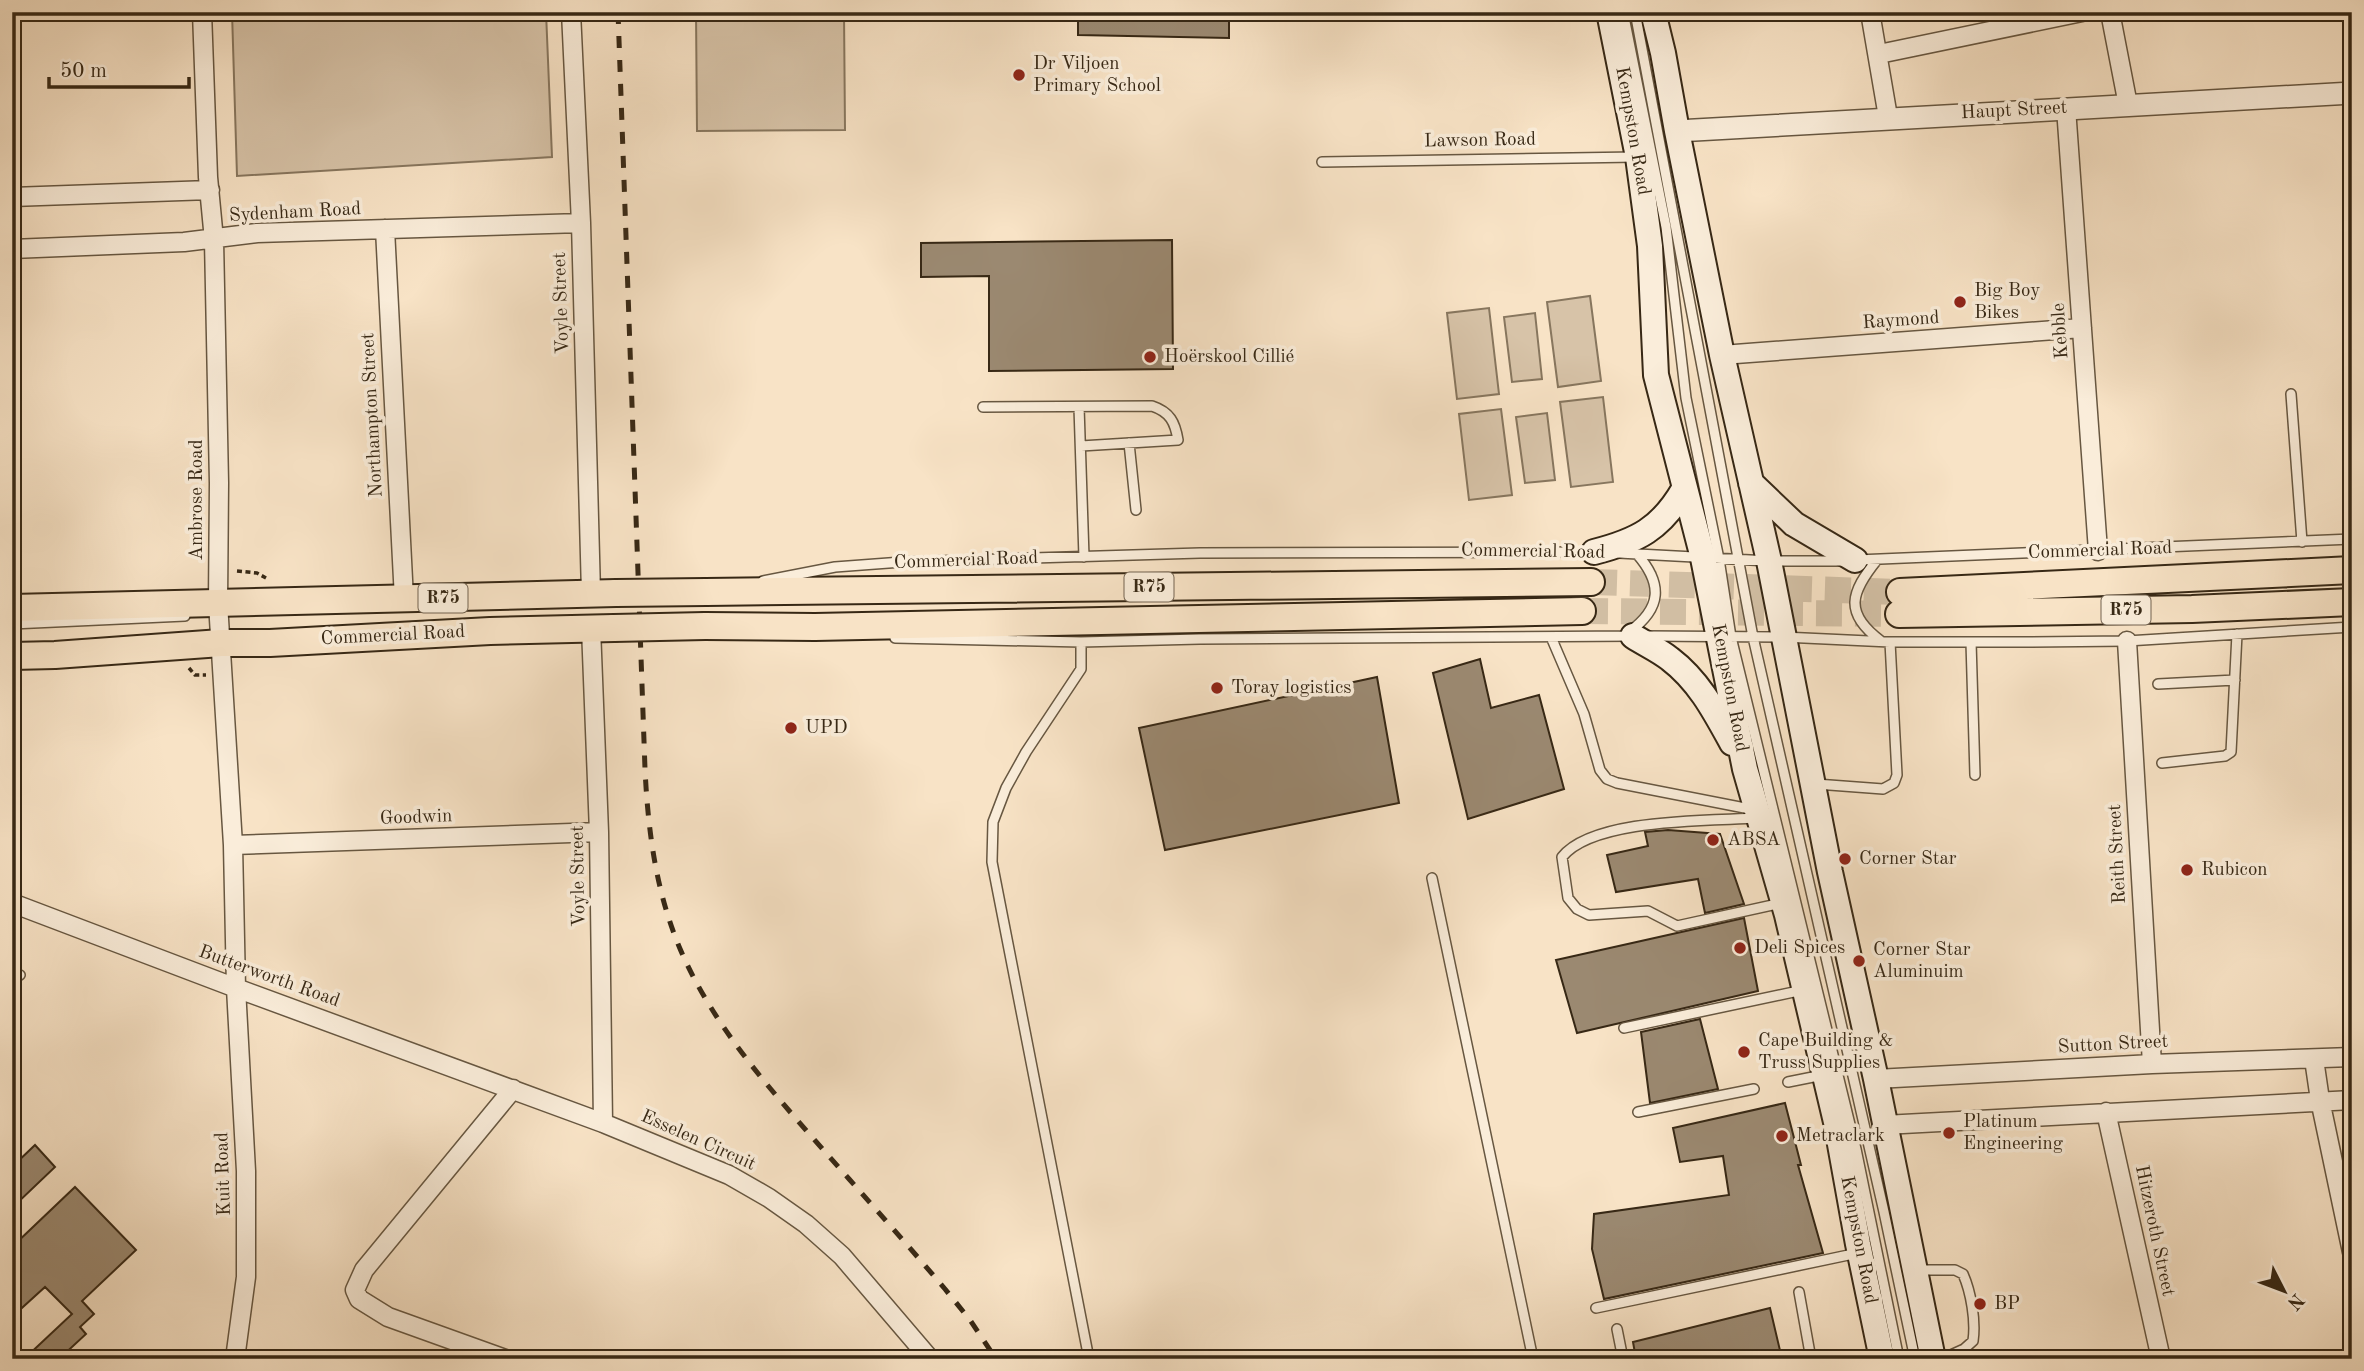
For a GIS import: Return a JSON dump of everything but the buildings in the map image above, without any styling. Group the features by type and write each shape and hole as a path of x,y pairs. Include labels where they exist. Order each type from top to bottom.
{"main road":[{"name":"Kempston Road","path":"1609,12 1638,157 1650,246 1656,375 1684,489 1711,559 1745,769 1783,903 1836,1122 1882,1359"},
{"path":"1653,12 1722,355 1769,561 1812,783 1933,1359"},
{"path":"1751,484 1794,524 1866,560"},
{"path":"1594,552 1624,544 1652,529 1670,511 1684,489"},
{"name":"Commercial Road","path":"2352,570 1900,603 2192,609 2352,602"},
{"name":"Commercial Road","path":"12,608 604,593 1591,582"},
{"name":"Commercial Road","path":"12,656 490,631 1582,611"},
{"path":"1627,636 1669,658 1703,694 1745,769"}],"street":[{"name":"Ambrose Road","path":"202,12 214,240 219,484 218,603 233,845 236,988"},
{"name":"Voyle Street","path":"571,12 604,593"},
{"path":"1870,12 1888,117"},
{"path":"1879,54 2082,12"},
{"path":"2110,12 2128,105"},
{"name":"Haupt Street","path":"1677,131 1888,117 2352,93"},
{"name":"Kebble","path":"2066,108 2098,551"},
{"name":"Sydenham Road","path":"12,197 210,190"},
{"name":"Sydenham Road","path":"12,249 214,240 257,233 581,223"},
{"name":"Northampton Street","path":"385,229 404,599"},
{"name":"Raymond","path":"1722,355 2082,328"},
{"name":"Voyle Street","path":"603,628 599,832 603,1123"},
{"name":"Reith Street","path":"2127,640 2152,1064"},
{"name":"Goodwin","path":"233,845 599,832"},
{"name":"Butterworth Road","path":"12,903 236,988 513,1088"},
{"name":"Kuit Road","path":"235,1359 246,1277 247,1231 246,1158 236,988"},
{"name":"Sutton Street","path":"1876,1079 2152,1064 2352,1057"},
{"path":"2314,1059 2352,1252"},
{"path":"505,1359 388,1317 359,1299 355,1290 363,1270 513,1088"},
{"name":"Esselen Circuit","path":"513,1088 729,1175 769,1198 797,1217 842,1256 930,1359"},
{"path":"1884,1125 2352,1100"},
{"name":"Hitzeroth Street","path":"2106,1112 2161,1359"}],"lane":[{"path":"1623,12 1666,227 1685,398 1711,559"},
{"path":"1635,12 1753,637 1915,1359"},
{"name":"Lawson Road","path":"1322,162 1638,157"},
{"path":"2291,394 2302,542"},
{"path":"983,407 1152,406 1162,410 1175,423 1178,440 1081,446"},
{"path":"1079,407 1084,557"},
{"path":"1129,443 1136,510"},
{"name":"Commercial Road","path":"711,592 792,574 902,562 1213,552 1594,552 1769,561 1866,560 2352,540"},
{"path":"1627,636 1645,617 1656,597 1653,576 1637,554"},
{"path":"1866,560 1855,608 1863,627 1886,642"},
{"path":"12,624 183,617 218,603"},
{"name":"Commercial Road","path":"815,627 877,637"},
{"path":"890,638 1081,642 1627,636 1971,642 2127,640 2352,627"},
{"path":"2162,763 2225,756 2231,752 2237,634"},
{"path":"1551,637 1584,713 1600,770 1607,779 1758,814"},
{"path":"1725,637 1856,1149 1899,1359"},
{"path":"104,641 189,638 221,643"},
{"path":"1081,642 1081,669 1026,752 1006,788 993,822 992,862 1089,1359"},
{"path":"1812,783 1883,789 1894,783 1897,775 1886,642"},
{"path":"1971,642 1975,775"},
{"path":"2158,684 2235,680"},
{"path":"1758,814 1637,825 1580,842 1570,847 1562,857 1568,898 1577,909 1589,915 1648,911 1677,926 1783,903"},
{"path":"1432,878 1534,1359"},
{"path":"1624,1028 1805,989"},
{"path":"1788,1082 1824,1074"},
{"path":"1638,1112 1754,1089"},
{"path":"1596,1308 1860,1253"},
{"path":"1914,1270 1955,1270 1963,1274 1966,1282 1975,1330 1973,1341 1964,1349 1942,1359"},
{"path":"1799,1292 1811,1359"},
{"path":"1617,1329 1623,1359"}],"shaded area":[{"path":"232,12 546,12 552,157 237,176"},
{"path":"696,12 844,12 845,130 697,131"},
{"path":"1590,296 1601,381 1558,387 1547,302"},
{"path":"1489,308 1499,394 1457,399 1447,313"},
{"path":"1535,313 1542,379 1512,382 1504,317"},
{"path":"1603,397 1613,482 1571,487 1560,402"},
{"path":"1501,409 1512,495 1469,500 1459,414"},
{"path":"1547,413 1555,480 1525,483 1516,417"}],"tunnel":[{"path":"1591,582 1900,592"},
{"path":"1582,611 1899,614"}],"railway":[{"path":"618,12 645,769 651,839 665,907 681,951 710,1007 727,1033 785,1106 945,1289 996,1359"}],"place":[{"name":"Dr Viljoen Primary School","path":"1019,75"},
{"name":"Big Boy Bikes","path":"1960,302"},
{"name":"Hoërskool Cillié","path":"1150,357"},
{"name":"Toray logistics","path":"1217,688"},
{"name":"UPD","path":"791,728"},
{"name":"ABSA","path":"1713,840"},
{"name":"Corner Star","path":"1845,859"},
{"name":"Rubicon","path":"2187,870"},
{"name":"Deli Spices","path":"1740,948"},
{"name":"Corner Star Aluminuim","path":"1859,961"},
{"name":"Cape Building & Truss Supplies","path":"1744,1052"},
{"name":"Platinum Engineering","path":"1949,1133"},
{"name":"Metraclark","path":"1782,1136"},
{"name":"BP","path":"1980,1304"}]}
